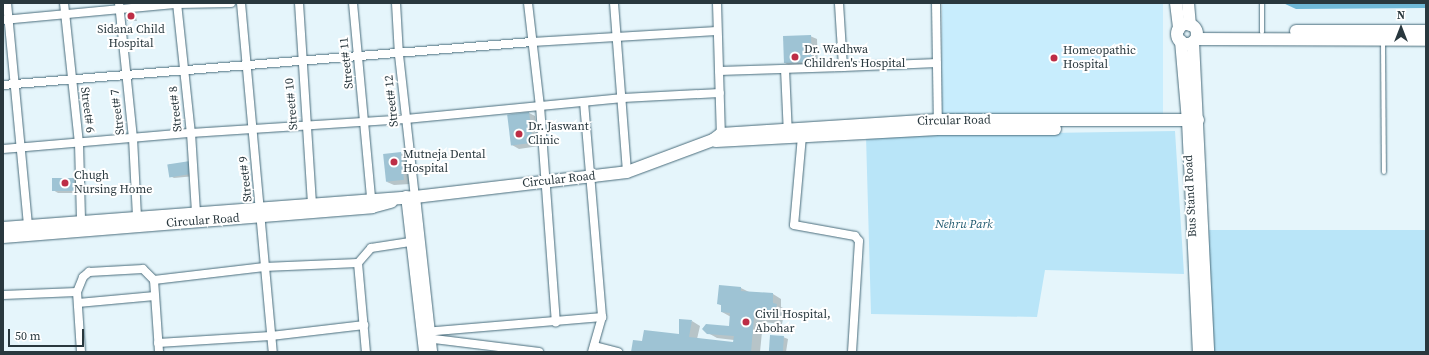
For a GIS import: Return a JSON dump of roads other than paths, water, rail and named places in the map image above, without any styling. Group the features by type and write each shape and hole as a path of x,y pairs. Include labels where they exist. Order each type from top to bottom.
{"main road":[{"name":"Bus Stand Road","path":"1176,3 1189,34"},
{"name":"Bus Stand Road","path":"1188,3 1199,352"},
{"path":"1189,34 1426,31"},
{"path":"1189,34 1426,40"},
{"name":"Circular Road","path":"3,228 196,212 261,213 312,203 371,198 407,197 627,172 717,137 722,142 788,133 938,124 1193,125"},
{"name":"Circular Road","path":"788,133 802,136 938,124"},
{"name":"Bus Stand Road","path":"1193,125 1208,352"},
{"name":"Circular Road","path":"3,237 261,213 372,207 387,204 407,197"}],"street":[{"path":"7,3 6,19 16,84 28,225"},
{"name":"Street# 6","path":"64,3 71,80 79,143 81,221"},
{"path":"6,19 65,15 119,6 231,3"},
{"name":"Street# 9","path":"241,3 261,213 264,267 272,336 272,352"},
{"name":"Street# 10","path":"299,3 301,61 312,203"},
{"name":"Street# 11","path":"353,3 371,198"},
{"name":"Street# 12","path":"396,3 399,55 406,120 407,197"},
{"path":"528,3 540,106 556,322"},
{"path":"614,3 623,98 627,172"},
{"path":"717,3 720,93 717,137"},
{"path":"839,3 843,67"},
{"path":"936,3 938,124"},
{"name":"Street# 8","path":"177,4 191,133 196,212"},
{"name":"Street# 7","path":"119,6 125,75 133,138 137,218"},
{"path":"3,85 184,70 246,67 301,61 399,55 532,42 717,31"},
{"path":"719,71 937,63"},
{"path":"785,69 788,133"},
{"path":"3,149 252,128 406,120 623,98 720,93"},
{"path":"584,102 602,317 593,349 618,352"},
{"path":"802,136 794,225 855,236 859,241 852,352"},
{"path":"407,197 426,335 432,352"},
{"path":"366,352 358,263 371,248 414,242"},
{"path":"154,280 264,267 358,263"},
{"path":"81,352 77,292 83,277 89,272 144,269 154,280 159,352"},
{"path":"3,295 77,292"},
{"path":"78,303 156,296"},
{"path":"426,335 602,317"},
{"path":"158,343 272,336 364,325"},
{"path":"424,352 426,335"},
{"path":"426,335 538,352"}],"lane":[{"path":"1262,3 1262,32"},
{"path":"1383,40 1384,172"}],"place":[{"name":"Sidana Child Hospital","path":"131,16"},
{"name":"Dr. Wadhwa Children's Hospital","path":"795,57"},
{"name":"Homeopathic Hospital","path":"1054,58"},
{"name":"Dr. Jaswant Clinic","path":"519,134"},
{"name":"Mutneja Dental Hospital","path":"394,162"},
{"name":"Chugh Nursing Home","path":"65,183"},
{"name":"Civil Hospital, Abohar","path":"746,322"}],"park label":[{"name":"Nehru Park","path":"964,225"}]}
